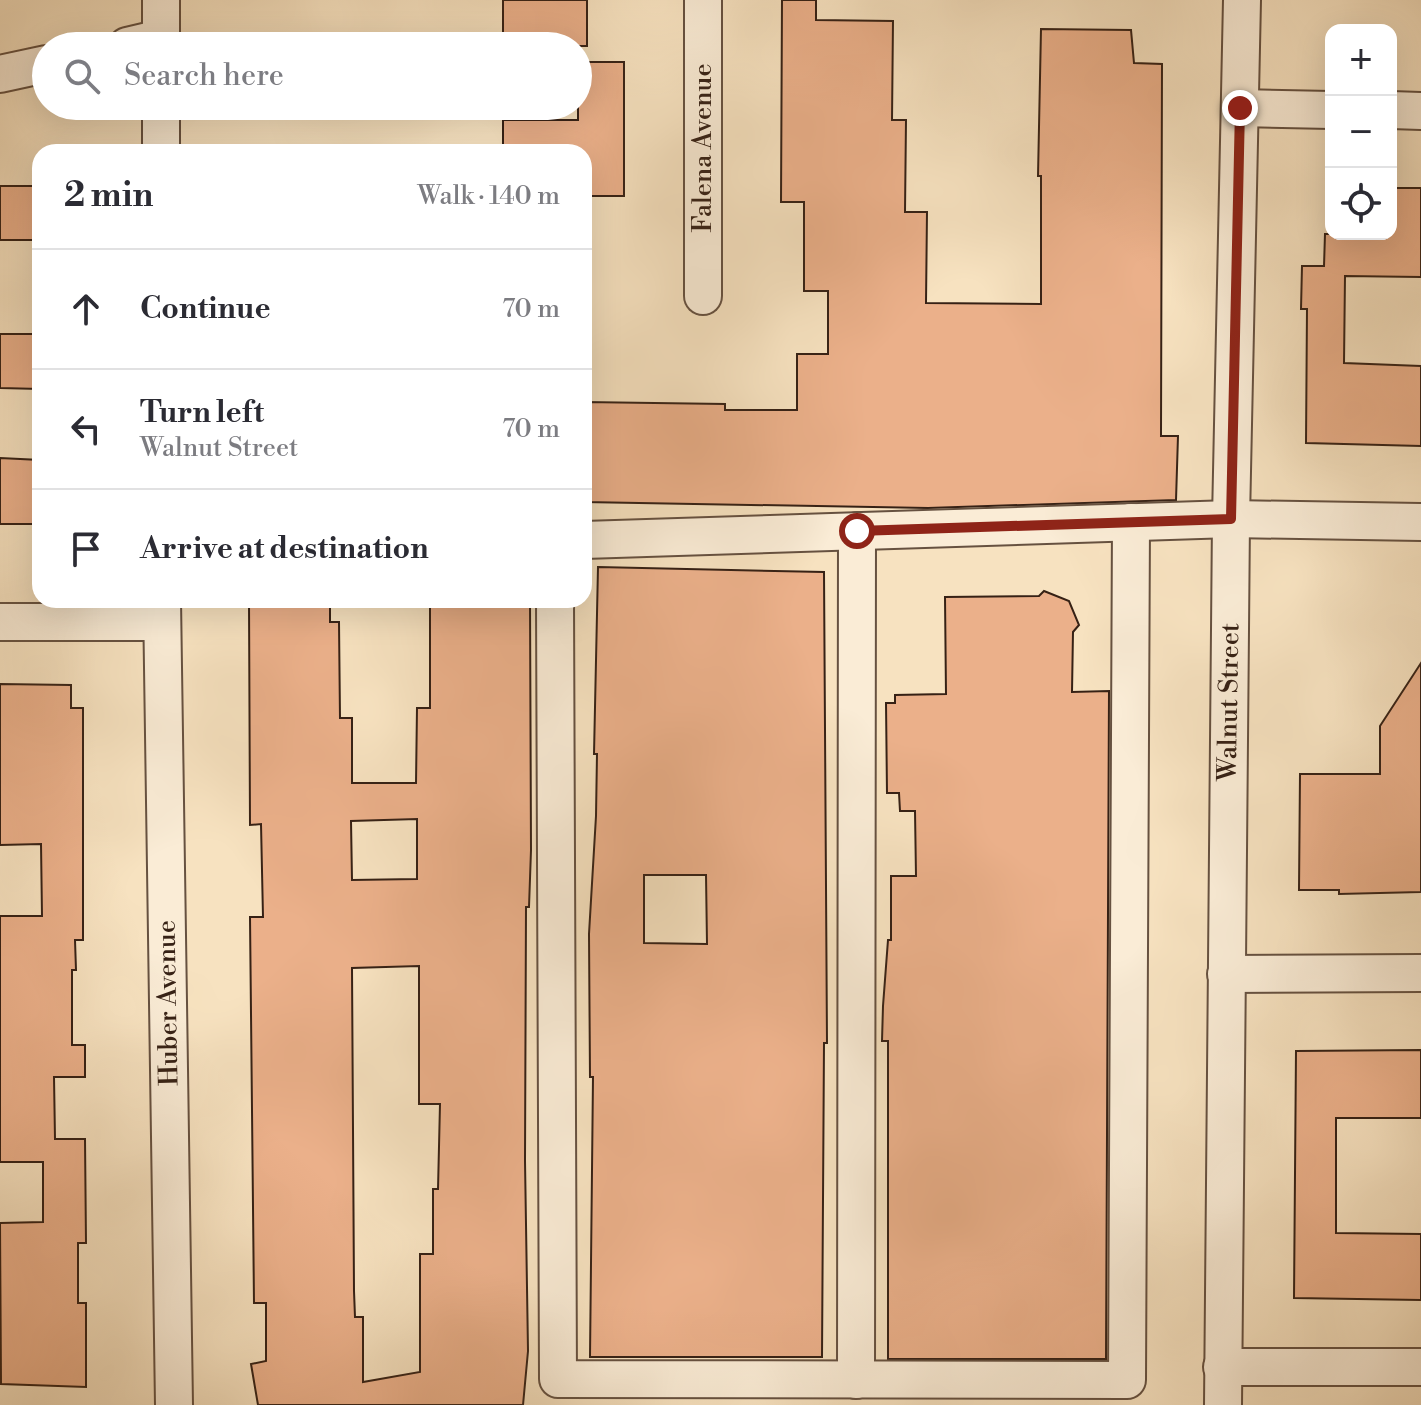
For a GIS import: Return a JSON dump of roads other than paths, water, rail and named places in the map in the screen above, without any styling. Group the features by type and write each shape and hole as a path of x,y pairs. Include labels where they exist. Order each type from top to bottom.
{"street":[{"path":"153,32 161,0"},
{"name":"Falena Avenue","path":"703,0 703,296"},
{"name":"Walnut Street","path":"1222,1384 1231,519 1242,0"},
{"path":"0,74 32,67"},
{"path":"1240,108 1325,110"},
{"path":"1397,110 1421,111"},
{"path":"161,120 161,144"},
{"path":"592,540 1231,519 1421,522"},
{"path":"555,608 558,1379 1127,1380 1131,522"},
{"path":"856,1380 857,531"},
{"path":"0,622 162,611"},
{"name":"Huber Avenue","path":"162,611 174,1405"},
{"path":"1226,974 1421,973"},
{"path":"1222,1384 1421,1367"}]}
